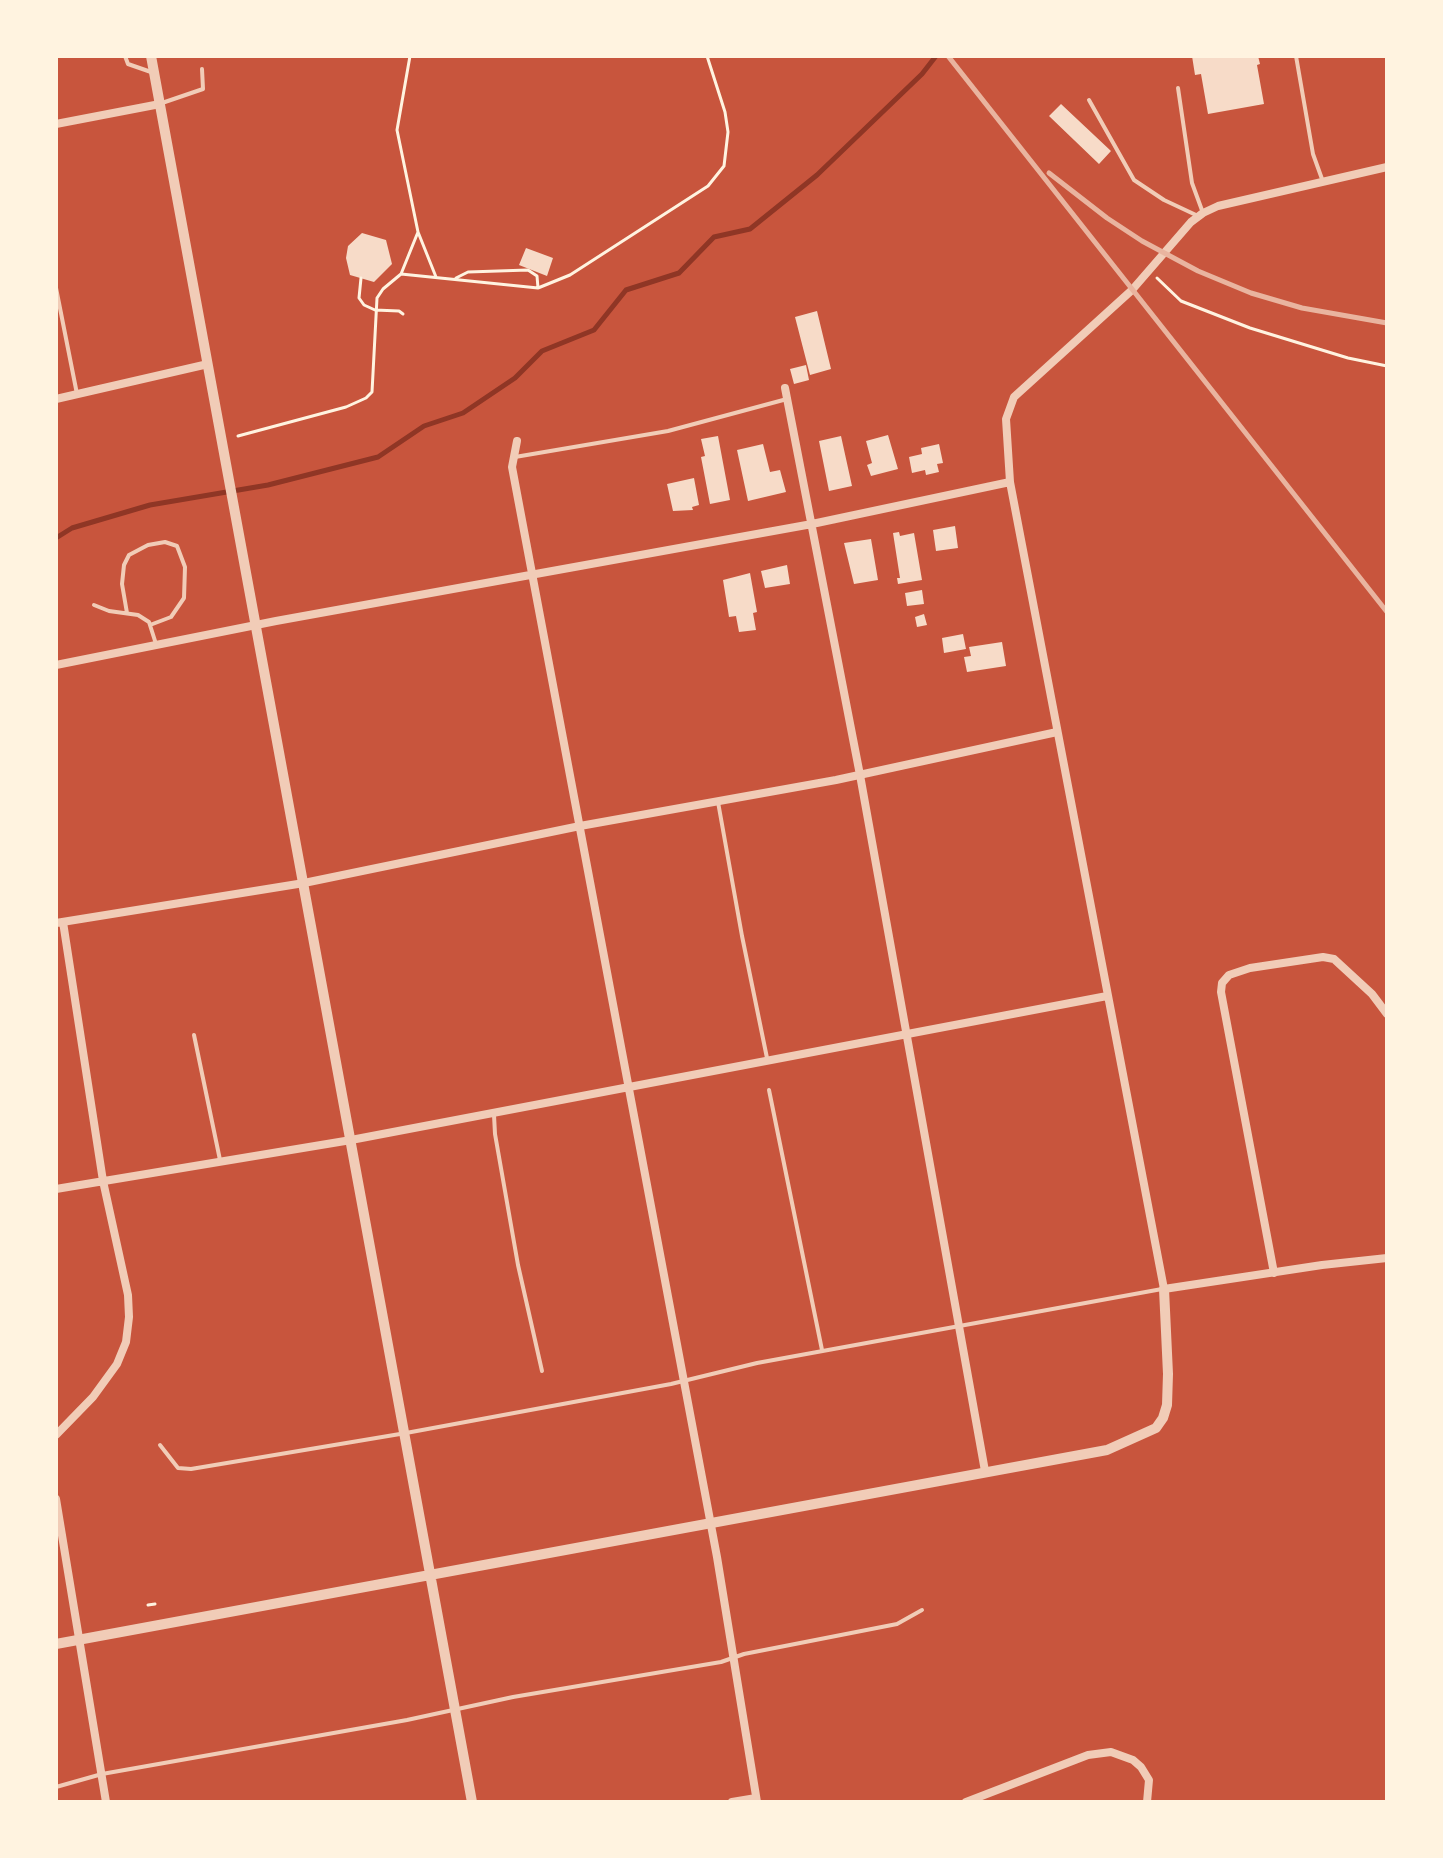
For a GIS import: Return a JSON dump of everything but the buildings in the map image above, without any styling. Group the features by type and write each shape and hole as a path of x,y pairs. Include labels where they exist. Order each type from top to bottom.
{"street":[{"path":"151,56 472,1802"},
{"path":"56,124 160,104"},
{"path":"56,1644 1107,1450 1156,1428 1167,1405 1164,1289 1010,482 1006,419 1014,397 1132,290 1201,214 1218,206 1387,167"},
{"path":"56,399 208,364"},
{"path":"785,388 860,775 985,1471"},
{"path":"517,441 512,467 531,576 684,1380 756,1800 732,1802"},
{"path":"56,665 812,524 1010,482"},
{"path":"56,1435 93,1397 117,1364 126,1342 128,1295 103,1181 60,922 304,883 580,826 860,775 1057,732"},
{"path":"1274,1273 1221,992 1222,983 1229,975 1265,966 1323,957 1334,959 1372,994 1387,1014"},
{"path":"56,1189 351,1140 628,1085 655,1083 767,1058 1107,996"},
{"path":"1164,1289 1387,1258"},
{"path":"56,1499 106,1802"},
{"path":"966,1802 1088,1755 1111,1752 1133,1760 1141,1767 1149,1780 1147,1802"}],"lane":[{"path":"125,56 128,64 154,72"},
{"path":"1296,56 1313,154 1323,182"},
{"path":"160,104 203,89 202,69"},
{"path":"1178,88 1192,183 1201,214"},
{"path":"1089,100 1134,180 1164,200 1201,214"},
{"path":"56,288 77,394"},
{"path":"512,457 668,431 787,399"},
{"path":"127,613 122,584 124,565 129,555 148,545 165,542 177,546 185,567 184,598 171,617 150,625"},
{"path":"94,605 109,611 138,615 150,625 157,646"},
{"path":"718,800 767,1058"},
{"path":"194,1035 220,1160"},
{"path":"769,1090 822,1351"},
{"path":"494,1113 518,1265 542,1371"},
{"path":"160,1445 178,1468 191,1469 406,1433 822,1351 1164,1289"},
{"path":"56,1787 102,1774 733,1658 897,1624 922,1610"}],"path":[{"path":"410,56 397,130 418,232 436,277"},
{"path":"401,274 538,288 570,275 697,193 718,176 727,160 725,112 707,56"},
{"path":"238,436 293,423 366,398 374,383 375,310 383,289 401,274 418,232"},
{"path":"1150,269 1181,301 1195,307 1320,350 1387,366"},
{"path":"454,279 468,272 528,270 537,276 538,288"},
{"path":"361,278 359,298 364,305 403,314"},
{"path":"148,1605 155,1604"}],"waterway":[{"path":"56,538 72,528 150,505 268,485 378,457 424,426 463,413 515,378 542,351 594,330 626,290 679,273 714,237 750,229 817,175 922,74 936,56"}],"railway":[{"path":"948,56 1387,612"},
{"path":"1049,173 1107,218 1198,271 1251,293 1302,308 1387,323"}]}
